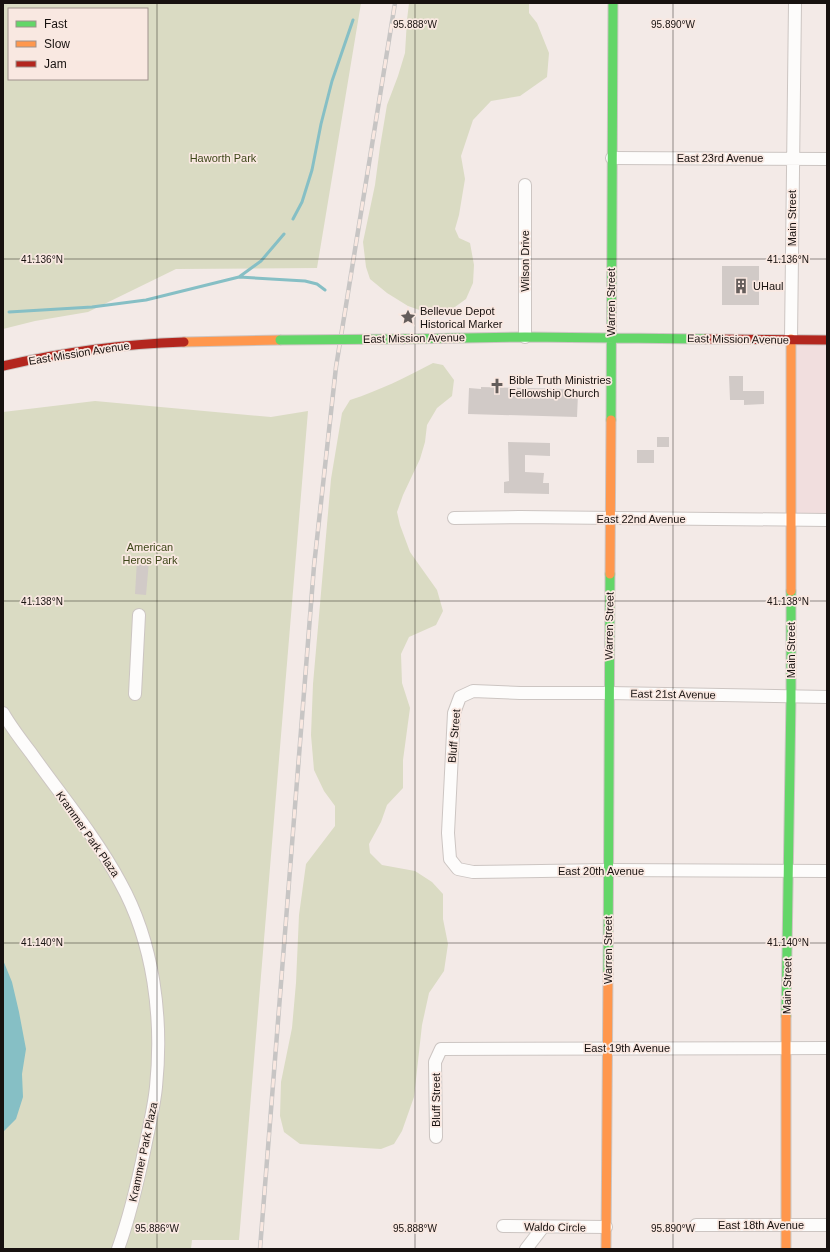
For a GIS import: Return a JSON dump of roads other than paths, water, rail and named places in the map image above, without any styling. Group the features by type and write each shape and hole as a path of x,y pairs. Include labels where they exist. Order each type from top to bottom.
{"street":[{"name":"Warren Street","path":"606,1249 613,3"},
{"name":"Main Street","path":"786,1249 786,1048 791,697 792,159 795,3"},
{"name":"East 23rd Avenue","path":"612,158 827,159"},
{"name":"Wilson Drive","path":"525,185 525,337"},
{"name":"East Mission Avenue","path":"3,366 90,349 126,344 201,340 611,337 827,340"},
{"name":"East 22nd Avenue","path":"454,518 519,517 827,520"},
{"path":"135,694 139,615"},
{"name":"Bluff Street","path":"450,790 454,712 460,697 473,691 520,693"},
{"name":"East 21st Avenue","path":"520,693 827,697"},
{"name":"Krammer Park Plaza","path":"3,713 93,839 120,882 141,930 155,989 158,1038 156,1088 140,1175 118,1249"},
{"name":"East 20th Avenue","path":"450,790 448,833 450,859 458,869 473,872 608,870 827,871"},
{"name":"East 19th Avenue","path":"435,1062 441,1049 827,1048"},
{"name":"Bluff Street","path":"435,1062 436,1137"},
{"name":"East 18th Avenue","path":"696,1224 827,1225"},
{"name":"Waldo Circle","path":"503,1226 606,1227"},
{"path":"526,1249 543,1227"}],"water":[{"path":"3,960 12,982 26,1049 22,1074 23,1097 16,1119 3,1132"}],"waterway":[{"path":"293,219 302,202 312,170 321,124 332,81 353,20"},
{"path":"239,277 261,261 284,234"},
{"path":"9,312 92,307 146,300 239,277 305,281 317,284 325,290"}],"railway":[{"path":"260,1249 314,566 336,367 395,3"}],"place":[{"name":"UHaul","path":"741,286"},
{"name":"Bellevue Depot Historical Marker","path":"408,317"},
{"name":"Bible Truth Ministries Fellowship Church","path":"497,386"}],"park label":[{"name":"Haworth Park","path":"223,158"},
{"name":"American Heros Park","path":"150,553"}]}
